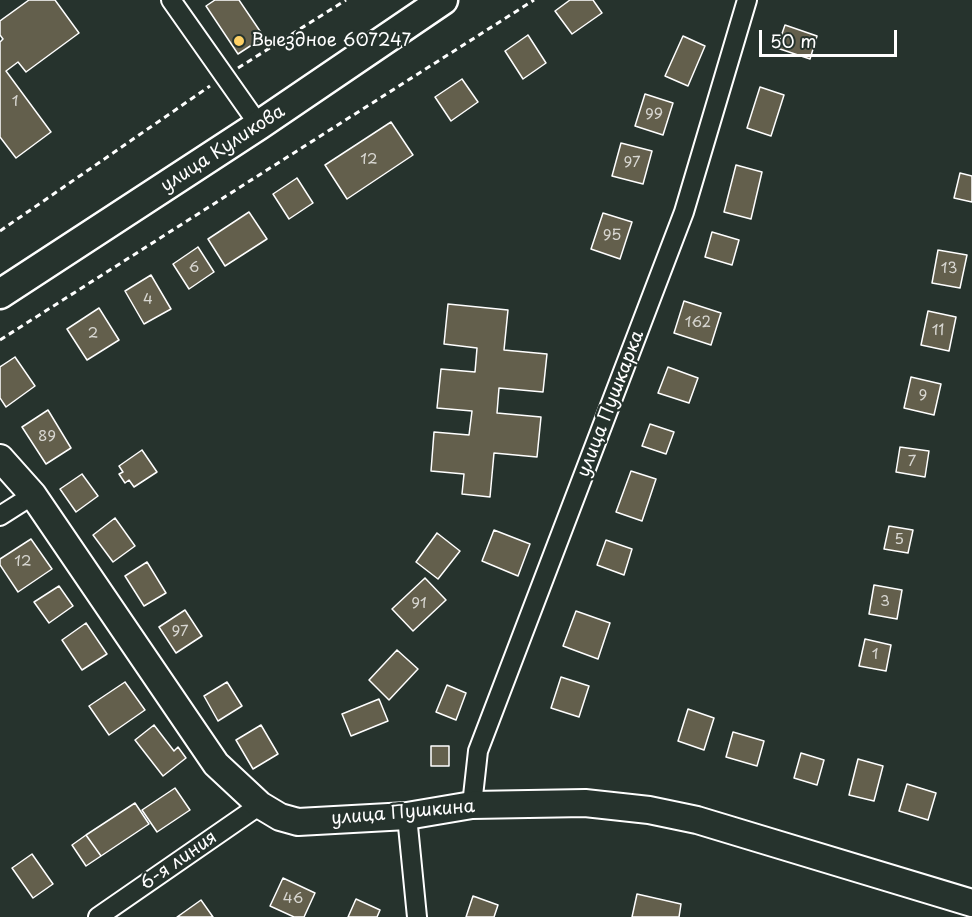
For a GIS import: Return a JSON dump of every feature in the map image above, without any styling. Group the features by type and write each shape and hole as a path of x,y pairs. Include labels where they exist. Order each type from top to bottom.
{"main road":[{"name":"улица Куликова","path":"0,294 259,125 443,0"}],"street":[{"path":"171,0 259,125"},
{"name":"улица Пушкарка","path":"472,806 478,751 684,212 747,0"},
{"name":"улица Пушкина","path":"0,458 33,495 216,764 260,806 280,817 298,822 407,816 472,806 585,803 649,810 697,820 972,903"},
{"path":"0,516 33,495"},
{"name":"6-я линия","path":"98,917 260,806"},
{"path":"407,816 417,917"}],"path":[{"path":"0,231 225,76 346,0"},
{"path":"0,340 534,0"}],"building":[{"path":"29,0 55,0 79,33 26,72 18,62 6,71 51,132 16,158 0,137 0,42 3,39 0,35 0,21"},
{"path":"215,0 239,0 264,37 238,54 206,6"},
{"path":"570,0 593,0 602,13 572,34 555,11"},
{"path":"785,25 817,36 810,59 777,48"},
{"path":"528,35 546,63 523,79 505,51"},
{"path":"683,36 705,46 688,86 665,76"},
{"path":"462,79 478,102 451,121 435,97"},
{"path":"760,87 784,95 771,136 747,128"},
{"path":"645,94 673,103 663,135 635,126"},
{"path":"391,122 413,155 347,199 325,165"},
{"path":"621,143 652,151 643,184 612,176"},
{"path":"736,165 762,172 751,219 724,212"},
{"path":"960,173 972,176 972,202 954,198"},
{"path":"297,178 313,203 289,219 273,194"},
{"path":"249,212 267,239 225,266 208,239"},
{"path":"603,213 632,222 620,259 591,249"},
{"path":"712,232 739,240 732,265 705,257"},
{"path":"198,247 214,272 189,289 173,264"},
{"path":"938,250 967,255 960,288 932,283"},
{"path":"151,275 171,309 144,324 125,291"},
{"path":"684,301 721,313 711,345 674,333"},
{"path":"448,304 508,310 504,350 547,354 543,392 499,388 497,413 541,417 537,457 494,453 490,497 462,494 464,474 431,471 434,432 469,435 472,411 437,408 441,369 475,372 477,348 444,344"},
{"path":"99,308 119,340 87,360 67,329"},
{"path":"928,311 956,317 949,351 921,345"},
{"path":"15,357 35,386 6,407 0,398 0,367"},
{"path":"668,367 698,378 689,403 658,393"},
{"path":"911,377 941,384 934,415 904,408"},
{"path":"48,410 71,448 46,464 22,427"},
{"path":"650,424 674,432 666,454 642,446"},
{"path":"900,447 929,451 925,477 896,472"},
{"path":"142,450 157,472 134,487 129,480 125,483 119,474 123,472 119,466"},
{"path":"631,471 656,479 642,521 616,512"},
{"path":"82,474 98,496 76,512 60,489"},
{"path":"115,518 135,546 113,562 93,535"},
{"path":"889,526 913,530 908,553 884,549"},
{"path":"494,530 530,544 518,576 482,561"},
{"path":"437,533 460,551 438,579 416,562"},
{"path":"31,539 52,569 18,592 0,565 0,559"},
{"path":"606,540 632,549 624,575 597,565"},
{"path":"147,562 166,593 144,606 125,576"},
{"path":"425,578 446,600 413,631 392,609"},
{"path":"874,585 902,590 897,619 869,614"},
{"path":"59,586 73,606 49,623 34,602"},
{"path":"185,610 202,636 176,653 159,627"},
{"path":"576,611 610,623 598,659 563,646"},
{"path":"86,623 107,654 82,670 62,640"},
{"path":"865,639 891,645 886,671 859,666"},
{"path":"397,650 418,669 389,700 369,680"},
{"path":"561,677 589,686 579,717 551,708"},
{"path":"125,682 145,710 109,735 89,706"},
{"path":"227,682 242,706 218,721 204,696"},
{"path":"447,685 466,693 456,720 436,712"},
{"path":"379,699 388,721 351,736 342,714"},
{"path":"688,709 714,718 704,750 678,741"},
{"path":"154,725 174,751 178,747 186,758 163,776 135,740"},
{"path":"261,725 278,754 253,769 236,740"},
{"path":"733,732 764,741 757,766 726,757"},
{"path":"431,746 449,746 449,766 431,766"},
{"path":"801,753 824,760 817,785 794,778"},
{"path":"858,759 883,766 874,801 849,795"},
{"path":"907,784 936,793 928,820 899,811"},
{"path":"175,788 190,810 157,832 142,810"},
{"path":"135,803 149,824 101,856 86,835"},
{"path":"86,835 101,856 86,866 72,845"},
{"path":"32,854 53,884 33,898 12,868"},
{"path":"283,878 315,893 304,917 294,917 270,906"},
{"path":"637,894 681,904 679,917 632,917"},
{"path":"473,896 498,905 494,917 466,917"},
{"path":"356,899 380,910 377,917 348,917"},
{"path":"201,900 213,917 177,917"}],"place":[{"name":"Выездное 607247","path":"239,41"}]}
